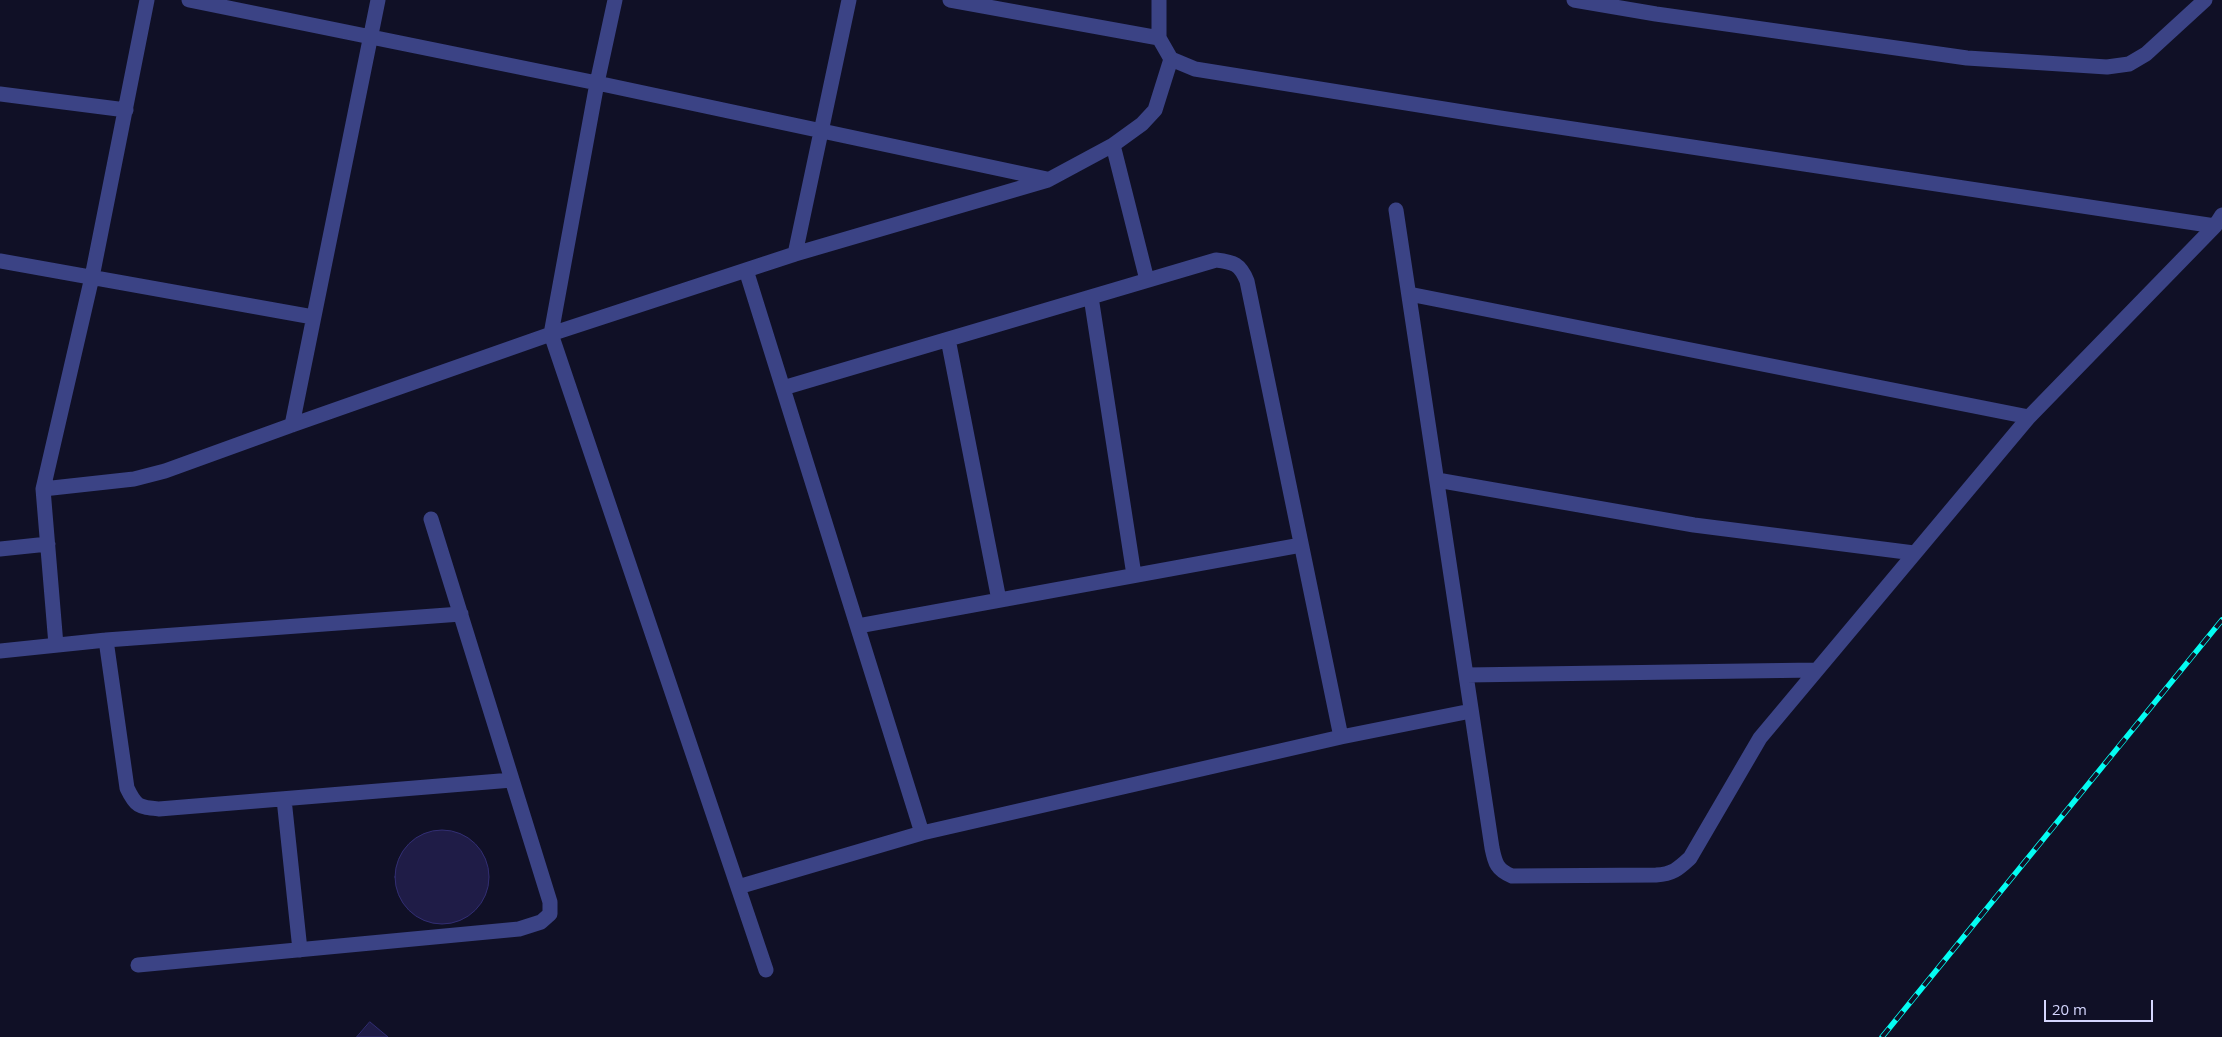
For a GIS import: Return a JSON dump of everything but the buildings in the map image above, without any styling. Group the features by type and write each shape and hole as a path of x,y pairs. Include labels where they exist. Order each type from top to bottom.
{"street":[{"path":"56,645 44,489 92,277 146,0"},
{"path":"189,0 597,83 1048,180"},
{"path":"292,425 378,0"},
{"path":"615,0 597,83 551,334 766,970"},
{"path":"795,254 848,0"},
{"path":"950,0 1159,38"},
{"path":"1159,0 1159,38 1171,58 1195,69 2218,221"},
{"path":"1574,0 1656,14 1967,58 2107,67 2128,64 2146,54 2205,0"},
{"path":"44,489 134,479 165,472 292,425 551,334 795,254 1048,180 1113,145 1142,124 1155,110 1171,58"},
{"path":"0,94 126,110"},
{"path":"1113,145 1147,280"},
{"path":"1396,210 1495,864 1503,872 1512,876 1670,874 1690,858 1760,738 1816,670 2028,417 2218,221"},
{"path":"783,388 1216,260 1230,261 1242,268 1247,281 1341,737"},
{"path":"0,261 313,317"},
{"path":"746,270 922,833"},
{"path":"1409,294 2028,417"},
{"path":"1091,297 1134,575"},
{"path":"948,339 999,600"},
{"path":"1437,480 1694,525 1914,553"},
{"path":"138,965 518,929 541,922 550,914 550,902 431,519"},
{"path":"0,549 48,544"},
{"path":"858,626 1301,544"},
{"path":"0,651 106,640 461,614"},
{"path":"106,640 127,788 133,800 141,807 159,809 512,780"},
{"path":"1466,675 1816,670"},
{"path":"738,887 922,833 1341,737 1471,711"},
{"path":"284,799 300,950"}],"railway":[{"path":"1882,1037 2222,620"}]}
